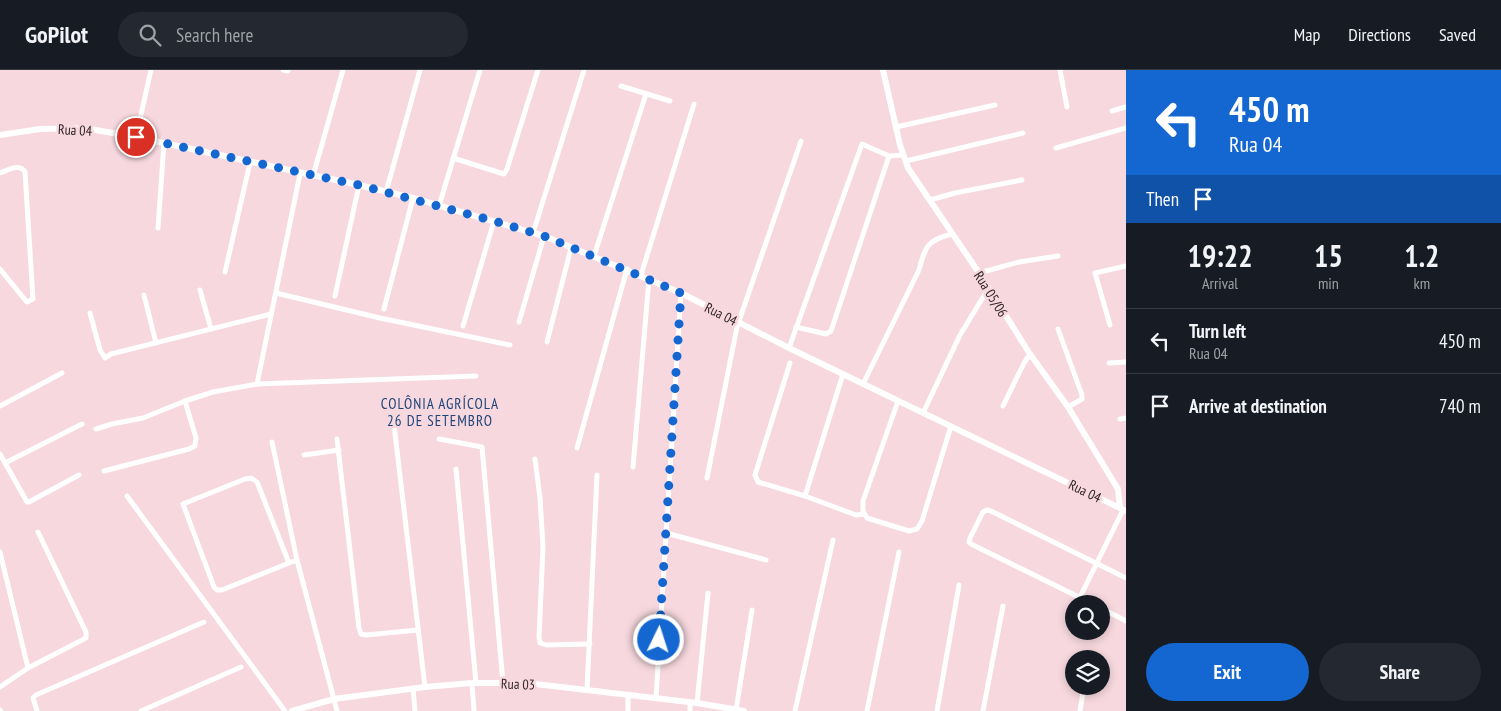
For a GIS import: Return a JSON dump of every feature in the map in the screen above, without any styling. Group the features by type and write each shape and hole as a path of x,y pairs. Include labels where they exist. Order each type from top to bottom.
{"street":[{"path":"136,137 151,70"},
{"path":"313,176 343,70"},
{"path":"386,192 420,70"},
{"path":"439,206 480,70"},
{"path":"454,158 504,174 507,170 538,70"},
{"path":"533,233 584,70"},
{"name":"Rua 05/06","path":"884,70 896,127 908,168 1030,354 1068,407 1118,489 1123,510"},
{"path":"1060,70 1068,108"},
{"path":"621,86 670,100"},
{"path":"594,256 646,94"},
{"path":"641,276 694,104"},
{"path":"896,127 995,105"},
{"path":"1112,110 1126,108"},
{"name":"Rua 04","path":"0,135 40,129 84,128 136,137 413,198 544,236 681,293 789,348 1123,510"},
{"path":"1056,148 1126,128"},
{"path":"789,348 862,144 888,156 905,158 1023,133"},
{"path":"706,478 739,322 801,141"},
{"path":"158,228 164,143"},
{"path":"796,327 826,334 831,331 888,156"},
{"path":"225,272 250,162"},
{"path":"0,173 18,166 25,172 33,299 27,302 0,269"},
{"path":"257,384 300,174"},
{"path":"930,200 955,193 1022,180"},
{"path":"335,296 359,185"},
{"path":"384,309 413,198"},
{"path":"463,326 494,221"},
{"path":"863,384 919,270 924,250 930,242 952,234"},
{"path":"519,322 544,236"},
{"path":"547,342 571,248"},
{"path":"978,273 1020,262 1058,256"},
{"path":"1110,325 1095,273 1126,266"},
{"path":"577,448 627,269"},
{"path":"633,467 649,279"},
{"path":"923,413 960,336 988,289"},
{"path":"200,290 210,329"},
{"path":"276,293 380,318 510,345"},
{"path":"656,698 681,293"},
{"path":"144,295 156,343"},
{"path":"90,313 100,350 105,358 111,354 271,314"},
{"path":"1058,329 1082,396 1082,399 1068,407"},
{"path":"1003,406 1030,354"},
{"path":"1109,363 1126,362"},
{"path":"790,363 755,475 756,479 758,482 805,496 856,515 864,514"},
{"path":"0,406 62,373"},
{"path":"805,496 843,374"},
{"path":"96,430 143,418 212,392 257,384 476,376"},
{"path":"104,472 190,449 195,446 196,438 185,401"},
{"path":"898,401 863,501 863,511 867,518 908,531 917,529 922,521 951,426"},
{"path":"5,463 82,424"},
{"path":"394,425 425,687"},
{"path":"337,439 361,634 418,630"},
{"path":"440,439 482,446 503,683"},
{"path":"272,442 297,560 336,711"},
{"path":"304,455 338,450"},
{"path":"0,454 27,502 79,476"},
{"path":"535,459 543,547 540,643 546,645 590,644"},
{"path":"456,469 474,683 474,711"},
{"path":"588,690 597,475"},
{"path":"289,564 257,482 251,478 244,479 183,504 214,587 218,590 222,590 289,564 297,560"},
{"path":"127,496 285,711"},
{"path":"1076,595 971,544 969,542 970,538 983,512 987,510 1126,578"},
{"path":"1081,595 1123,510"},
{"path":"0,687 28,668 86,638 86,632 38,532"},
{"path":"666,533 766,560"},
{"path":"796,711 832,540"},
{"path":"0,552 28,668"},
{"path":"867,711 899,552"},
{"path":"938,711 959,585"},
{"path":"690,711 694,703 708,593"},
{"path":"983,711 1003,606"},
{"path":"736,710 752,610"},
{"path":"1110,613 1126,621"},
{"path":"37,711 33,698 36,695 204,622"},
{"path":"141,711 241,667"},
{"name":"Rua 03","path":"292,711 334,699 413,688 474,683 528,682 744,711"},
{"path":"413,688 415,711"},
{"path":"628,695 628,711"},
{"path":"1080,711 1083,695"}],"district":[{"name":"COLÔNIA AGRÍCOLA 26 DE SETEMBRO","path":"440,412"}],"route":[{"path":"136,137 300,174 359,185 494,221 544,236 681,293 659,640"}]}
